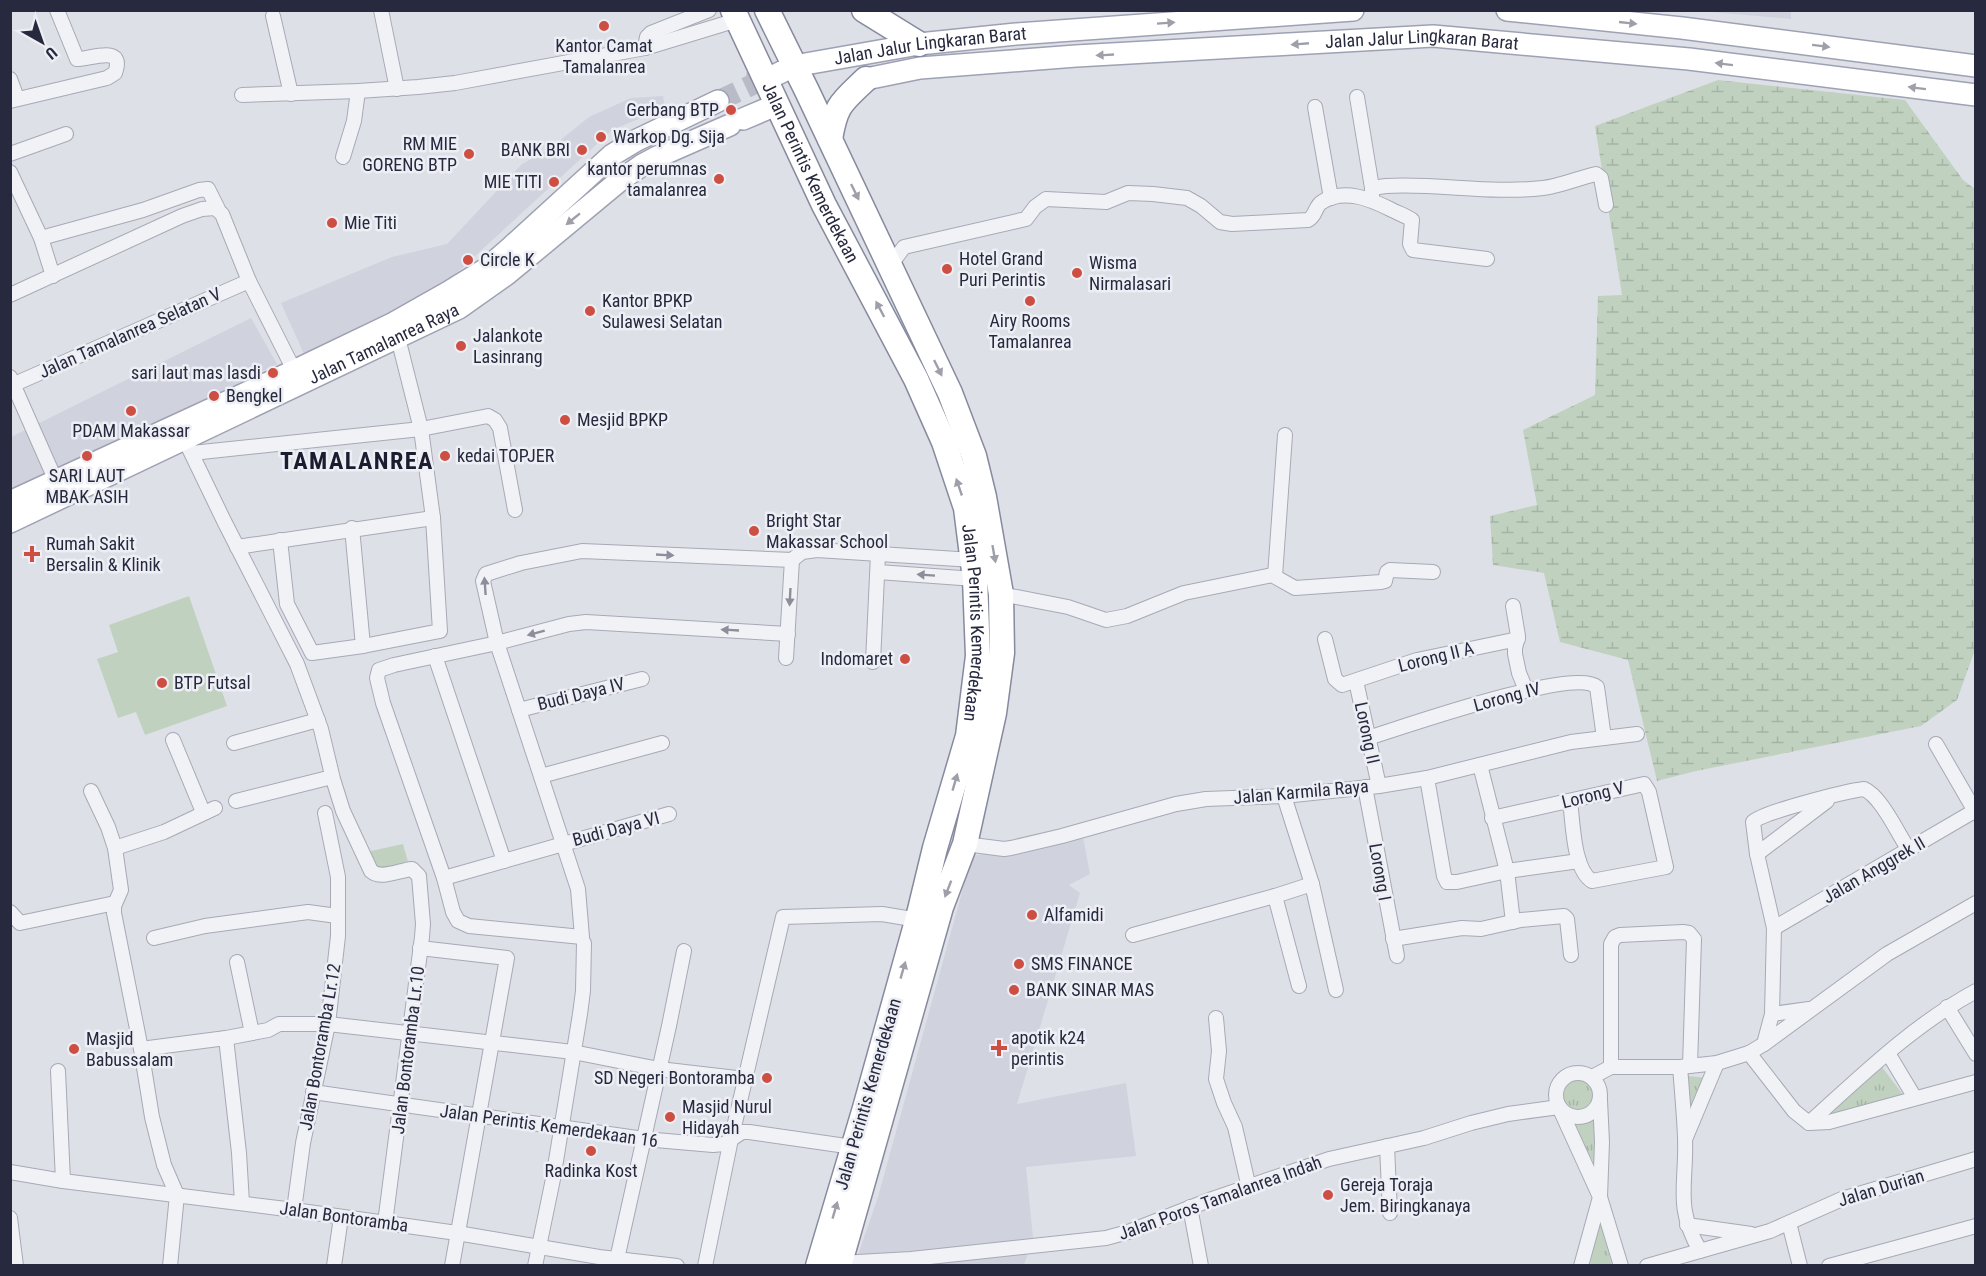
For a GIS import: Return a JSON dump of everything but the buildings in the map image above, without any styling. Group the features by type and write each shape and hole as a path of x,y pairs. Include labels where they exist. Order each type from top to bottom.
{"highway":[{"name":"Jalan Perintis Kemerdekaan","path":"767,10 950,393 974,456 984,497 1001,594 1002,653 994,713 965,844 941,907 906,1035 874,1110 853,1147 832,1265"},
{"path":"864,10 920,44"},
{"name":"Jalan Perintis Kemerdekaan","path":"735,15 824,205 916,379 944,442 966,508 974,569 978,656 968,736 935,848 874,1110 832,1265"},
{"path":"762,73 790,58"},
{"path":"830,139 834,117 841,103 866,80"},
{"path":"776,105 807,90"}],"main road":[{"name":"Jalan Jalur Lingkaran Barat","path":"790,58 1016,34 1353,10"},
{"name":"Jalan Jalur Lingkaran Barat","path":"1507,10 1682,28 1976,66"},
{"name":"Jalan Jalur Lingkaran Barat","path":"866,80 920,68 942,66 1076,56 1433,36 1689,59 1976,95"},
{"name":"Jalan Tamalanrea Raya","path":"10,522 60,488 298,378 398,338 453,301 612,155 637,140 718,101"},
{"name":"Jalan Tamalanrea Raya","path":"10,502 60,488 188,445 394,323 453,301 507,274 618,182 642,165 776,105"}],"street":[{"path":"10,78 14,100 107,78 116,71 117,65 114,58 107,54 77,59 57,10"},
{"path":"381,10 397,89"},
{"path":"645,48 647,37 651,33 709,10"},
{"path":"242,95 397,89 455,82 645,48 735,15"},
{"path":"273,16 291,94"},
{"path":"343,157 352,129 358,91"},
{"path":"1357,97 1372,194 1412,220 1410,244 1413,250 1487,259"},
{"path":"1315,107 1331,198"},
{"path":"10,154 66,134"},
{"path":"10,172 40,238 53,276"},
{"path":"889,267 904,247 1026,219 1035,207 1046,199 1106,202 1128,193 1171,196 1190,200 1220,222 1232,224 1308,220 1313,218 1319,203 1331,198 1372,194 1398,186 1494,190 1531,189 1572,182 1596,174 1601,178 1606,206"},
{"path":"40,238 143,210 199,190 208,189 222,214 249,281 298,378"},
{"path":"10,295 191,212 212,207 218,209"},
{"name":"Jalan Tamalanrea Selatan V","path":"12,382 249,281"},
{"path":"280,540 287,604 312,653 440,631 433,518 421,429 398,338"},
{"path":"12,382 60,488"},
{"path":"236,801 332,777 318,720 297,664 188,445 421,429 488,416 494,419 500,428 515,510"},
{"path":"1275,576 1285,435"},
{"path":"237,547 352,528 433,518"},
{"path":"352,528 363,646"},
{"path":"788,634 586,622 569,624 497,643 381,669 377,675 383,704 444,878 453,912 463,924 582,937 578,889 497,643 483,580 486,574 582,551 792,560 802,552 817,550 878,554 974,569"},
{"path":"873,662 878,554"},
{"path":"786,658 792,560"},
{"path":"878,572 974,569"},
{"path":"1001,594 1068,607 1106,620 1126,616 1193,590 1253,578 1275,576 1295,588 1381,582 1385,581 1387,572 1390,570 1433,572"},
{"path":"1513,606 1518,639 1515,654 1526,690"},
{"path":"1325,639 1335,679 1342,685 1356,681"},
{"name":"Lorong II A","path":"1356,681 1417,660 1518,639"},
{"path":"435,656 504,861"},
{"name":"Budi Daya IV","path":"519,710 642,679"},
{"name":"Lorong II","path":"1356,681 1368,738 1372,787"},
{"name":"Lorong IV","path":"1368,738 1526,690 1570,683 1592,684 1597,687 1604,738"},
{"path":"234,743 318,720"},
{"name":"Jalan Karmila Raya","path":"965,844 1011,848 1176,804 1206,799 1372,787 1426,778 1547,747 1637,734"},
{"path":"116,848 170,829 209,810 173,740"},
{"path":"541,776 662,742"},
{"path":"1936,744 1975,812"},
{"path":"1480,765 1507,870 1513,922"},
{"name":"Jalan Bontoramba Lr.10","path":"332,777 347,820 371,871 375,875 381,875 412,869 419,876 423,924 411,1034 385,1223"},
{"path":"1426,778 1444,876 1448,882 1507,870 1579,861 1570,801"},
{"name":"Lorong V","path":"1492,818 1644,784 1649,792 1666,867 1592,881 1586,877 1579,861"},
{"name":"Lorong I","path":"1372,787 1397,956"},
{"path":"1764,1044 1772,1014 1774,928 1756,854 1753,825 1757,818 1861,789 1870,792 1909,850"},
{"path":"91,791 106,820 116,848 121,890 115,903 114,913 141,1048 152,1117 161,1154 177,1195 170,1266"},
{"path":"1284,795 1312,884 1336,990"},
{"path":"1756,854 1833,797"},
{"name":"Jalan Anggrek II","path":"1774,928 1975,812"},
{"name":"Jalan Bontoramba Lr.12","path":"294,1210 313,1092 328,1024 334,978 338,877 325,813"},
{"name":"Budi Daya VI","path":"444,878 669,814"},
{"path":"1133,935 1312,884"},
{"path":"1275,896 1299,986"},
{"path":"10,912 20,923 115,903"},
{"path":"1592,1077 1611,1067 1685,1067 1717,1063 1749,1053 1887,954 1976,903"},
{"path":"154,938 205,927 308,912 337,916"},
{"path":"705,1266 783,917 882,914 918,920"},
{"path":"1393,939 1565,916 1570,955"},
{"path":"1611,1067 1611,944 1620,935 1689,933 1693,937 1694,954 1685,1067 1682,1205 1687,1225 1700,1251"},
{"path":"535,1266 583,991 584,943"},
{"path":"420,948 507,958 452,1266"},
{"path":"616,1259 684,951"},
{"path":"237,962 252,1033"},
{"path":"1809,1123 1888,1053 1947,1007 1976,991"},
{"path":"1947,1007 1976,1054"},
{"path":"1772,1014 1811,1009"},
{"path":"1216,1018 1219,1051 1216,1079 1235,1127 1249,1188"},
{"path":"141,1048 226,1038 268,1030 279,1024 328,1024 573,1052 659,1068 746,1079"},
{"path":"226,1038 239,1153 242,1203"},
{"path":"1749,1053 1794,1111 1809,1123 1828,1122 1976,1082"},
{"path":"1888,1053 1915,1098"},
{"path":"1685,1139 1717,1063"},
{"path":"58,1071 63,1181"},
{"path":"1581,1266 1600,1197 1602,1142 1598,1084 1592,1077 1577,1073 1563,1079 1556,1092 1559,1107 1600,1197 1621,1266"},
{"name":"Jalan Perintis Kemerdekaan 16","path":"313,1092 644,1139 713,1145 724,1144 742,1132 749,1132 853,1147"},
{"path":"1559,1107 1570,1117 1584,1117 1594,1111 1600,1100"},
{"name":"Jalan Poros Tamalanrea Indah","path":"832,1265 1106,1238 1314,1164 1424,1138 1508,1114 1559,1107"},
{"path":"1387,1146 1390,1213"},
{"name":"Jalan Durian","path":"1647,1266 1757,1234 1789,1223 1842,1199 1976,1159"},
{"name":"Jalan Bontoramba","path":"10,1172 63,1181 294,1210 616,1259 677,1266"},
{"path":"1190,1207 1202,1266"},
{"path":"334,1266 340,1217"},
{"path":"10,1218 16,1266"},
{"path":"1789,1223 1800,1266"},
{"path":"1687,1225 1757,1234"},
{"path":"1829,1266 1976,1226"}],"shaded area":[{"path":"1791,10 1791,19 1700,11"},
{"path":"663,96 665,108 612,130 448,281 304,354 281,303 392,257 447,244 522,164 548,150 589,117 631,98"},
{"path":"251,318 277,364 11,493 11,437"},
{"path":"1083,837 1090,874 1069,885 1080,893 1017,1104 1126,1083 1136,1156 1026,1167 1033,1238 1024,1265 854,1266 878,1197 972,856"}],"green space":[{"path":"1718,80 1905,100 1963,180 1975,189 1976,647 1957,700 1921,726 1696,771 1657,781 1628,660 1560,642 1544,573 1493,565 1490,516 1537,505 1523,430 1595,395 1598,296 1622,295 1595,126"},
{"name":"BTP Futsal","path":"189,596 227,706 145,735 136,712 118,718 97,659 118,652 109,625"},
{"path":"403,844 408,862 375,870 371,851"},
{"path":"1882,1067 1904,1096 1822,1116"},
{"path":"1576,1076 1588,1081 1593,1093 1588,1105 1576,1110 1564,1105 1559,1093 1564,1081"},
{"path":"1688,1076 1708,1078 1692,1119"},
{"path":"1595,1117 1595,1165 1572,1123 1584,1124"},
{"path":"1599,1219 1612,1265 1590,1265"}],"tunnel":[{"path":"718,101 756,83 758,66"}],"place":[{"name":"Kantor Camat Tamalanrea","path":"604,26"},
{"name":"Gerbang BTP","path":"731,110"},
{"name":"Warkop Dg. Sija","path":"601,137"},
{"name":"BANK BRI","path":"582,150"},
{"name":"RM MIE GORENG BTP","path":"469,154"},
{"name":"kantor perumnas tamalanrea","path":"719,179"},
{"name":"MIE TITI","path":"554,182"},
{"name":"Mie Titi","path":"332,223"},
{"name":"Circle K","path":"468,260"},
{"name":"Hotel Grand Puri Perintis","path":"947,269"},
{"name":"Wisma Nirmalasari","path":"1077,273"},
{"name":"Airy Rooms Tamalanrea","path":"1030,301"},
{"name":"Kantor BPKP Sulawesi Selatan","path":"590,311"},
{"name":"Jalankote Lasinrang","path":"461,346"},
{"name":"sari laut mas lasdi","path":"273,373"},
{"name":"Bengkel","path":"214,396"},
{"name":"PDAM Makassar","path":"131,411"},
{"name":"Mesjid BPKP","path":"565,420"},
{"name":"SARI LAUT MBAK ASIH","path":"87,456"},
{"name":"kedai TOPJER","path":"445,456"},
{"name":"Bright Star Makassar School","path":"754,531"},
{"name":"Rumah Sakit Bersalin & Klinik","path":"32,554"},
{"name":"Indomaret","path":"905,659"},
{"name":"BTP Futsal","path":"162,683"},
{"name":"Alfamidi","path":"1032,915"},
{"name":"SMS FINANCE","path":"1019,964"},
{"name":"BANK SINAR MAS","path":"1014,990"},
{"name":"apotik k24 perintis","path":"999,1048"},
{"name":"Masjid Babussalam","path":"74,1049"},
{"name":"SD Negeri Bontoramba","path":"767,1078"},
{"name":"Masjid Nurul Hidayah","path":"670,1117"},
{"name":"Radinka Kost","path":"591,1151"},
{"name":"Gereja Toraja Jem. Biringkanaya","path":"1328,1195"}],"district":[{"name":"TAMALANREA","path":"357,461"}]}
